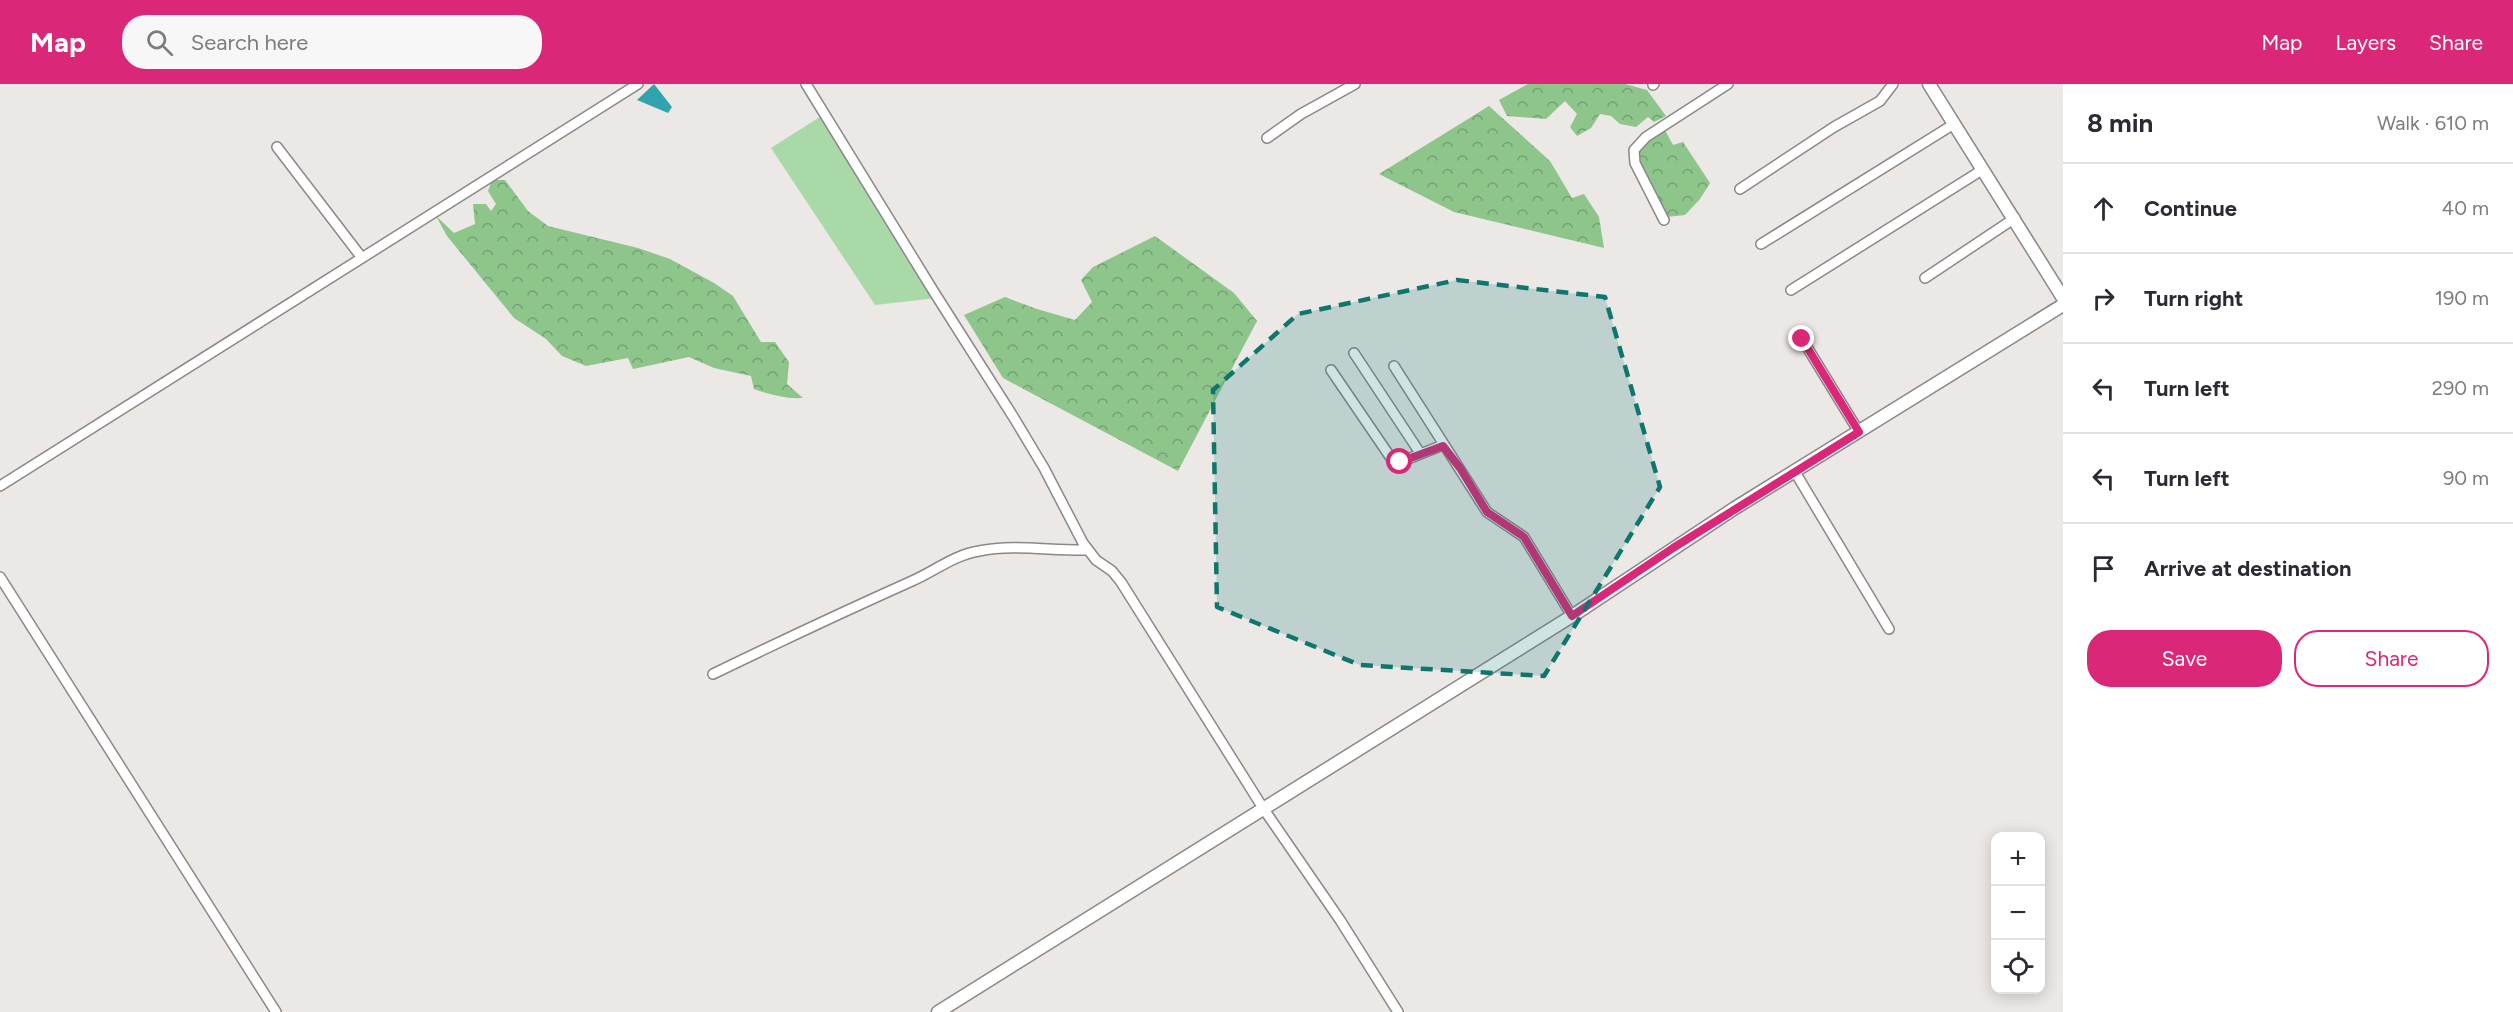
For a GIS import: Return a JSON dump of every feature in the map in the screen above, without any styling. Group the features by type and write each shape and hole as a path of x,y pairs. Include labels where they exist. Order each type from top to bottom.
{"street":[{"path":"0,486 638,84"},
{"path":"806,84 1020,428 1088,550 1120,582 1263,808 1340,920 1398,1012"},
{"path":"1267,138 1301,114 1355,84"},
{"path":"1664,220 1635,163 1634,150 1646,137 1728,84"},
{"path":"1740,189 1834,127 1880,101 1893,84"},
{"path":"1929,84 2063,298"},
{"path":"1761,244 1954,124"},
{"path":"277,147 362,258"},
{"path":"1791,290 1982,170"},
{"path":"1925,278 2015,218"},
{"path":"938,1012 1572,616 1682,542 2063,305"},
{"path":"1802,339 1859,432"},
{"path":"1354,353 1420,453"},
{"path":"1394,366 1487,512 1524,537 1572,616"},
{"path":"1331,370 1393,461 1403,461 1443,446"},
{"path":"1795,472 1889,629"},
{"path":"713,674 826,619 922,576 963,554 1024,547 1058,551 1088,550"},
{"path":"0,577 276,1012"}],"highlighted area":[{"path":"1457,280 1605,297 1660,487 1544,676 1360,665 1217,607 1213,390 1298,314"}],"green space":[{"path":"1528,84 1625,84 1647,90 1666,116 1654,122 1648,117 1636,127 1620,124 1611,116 1600,114 1591,128 1577,136 1570,127 1577,114 1565,101 1546,119 1507,116 1499,100"},
{"path":"1489,106 1550,161 1572,198 1584,194 1599,217 1604,248 1454,212 1379,174"},
{"path":"823,115 937,298 875,305 771,148"},
{"path":"1665,130 1673,145 1683,142 1710,183 1700,199 1685,215 1666,217 1636,157 1640,145"},
{"path":"492,180 505,180 528,211 548,226 638,248 670,259 733,296 761,342 775,342 789,362 787,384 803,398 778,396 754,389 751,376 714,368 689,357 633,369 628,358 586,366 562,356 546,339 514,318 447,236 436,216 454,233 475,224 473,204 486,204 491,211 496,204 488,191"},
{"path":"1155,236 1234,293 1257,321 1178,471 1003,378 964,315 1005,297 1075,320 1092,302 1081,280 1093,267"}],"water":[{"path":"654,84 672,107 668,113 637,100"}],"route":[{"path":"1400,462 1443,446 1460,468 1487,512 1519,532 1528,542 1572,616 1735,508 1859,432 1802,339"}]}
